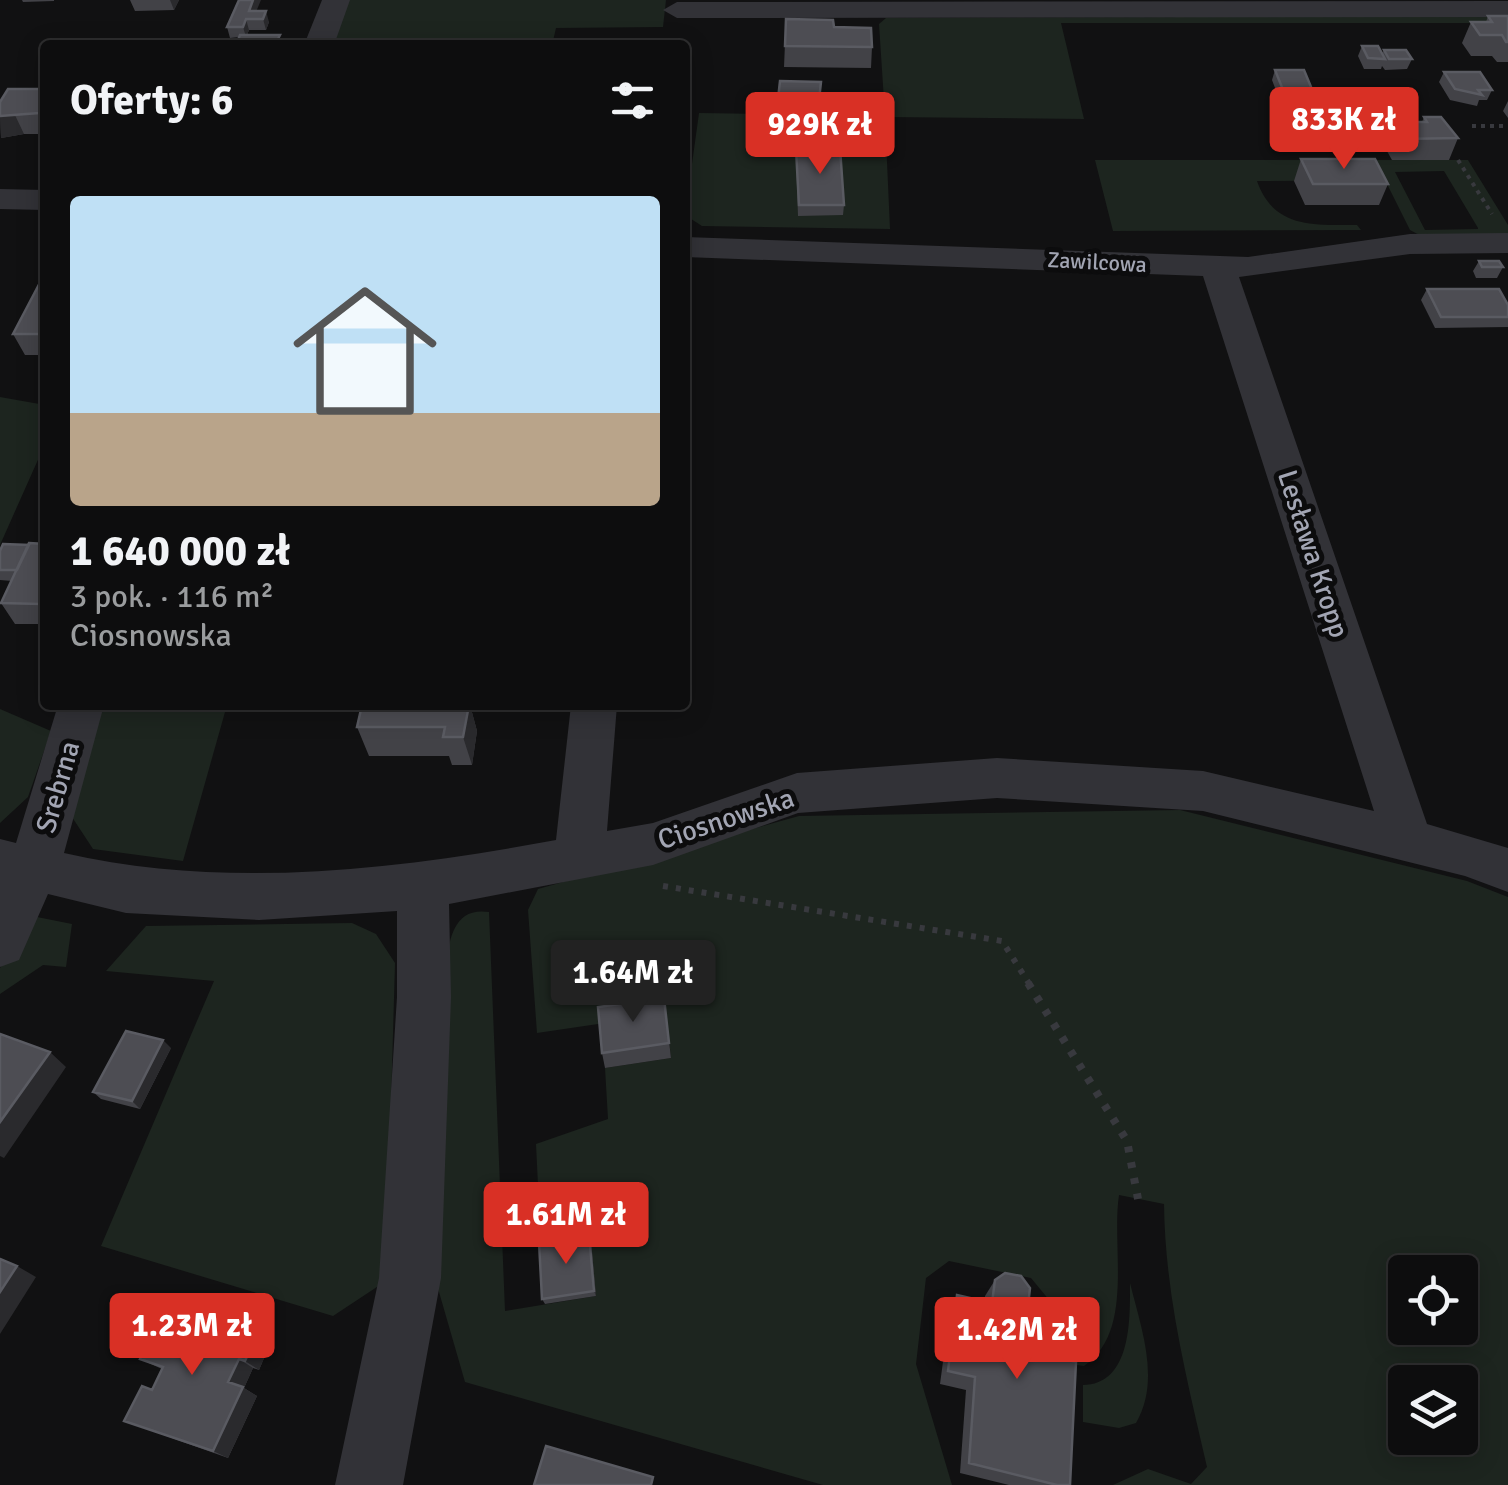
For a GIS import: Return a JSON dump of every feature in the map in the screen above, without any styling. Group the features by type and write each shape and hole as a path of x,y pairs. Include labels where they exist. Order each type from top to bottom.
{"street":[{"path":"322,40 336,0"},
{"path":"675,40 678,5 1508,10"},
{"path":"0,199 40,200"},
{"name":"Zawilcowa","path":"690,247 1248,267 1503,234"},
{"name":"Lesława Kropp","path":"1218,267 1408,841"},
{"name":"Srebrna","path":"0,943 17,865 80,710"},
{"path":"580,856 594,710"},
{"name":"Ciosnowska","path":"17,865 126,890 259,898 423,886 653,844 796,793 997,778 1203,791 1508,870"},
{"path":"369,1485 410,1278 424,997 423,886"}],"path":[{"path":"1472,126 1508,126"},
{"path":"1458,160 1503,234"},
{"path":"644,883 1002,940 1127,1141 1138,1199"}],"shaded area":[{"path":"349,0 666,0 663,27 556,28 553,40 335,40"},
{"path":"1508,16 1508,23 1061,23 1084,119 885,117 890,229 702,226 690,218 690,179 699,113 885,116 879,24 886,18"},
{"path":"1095,160 1468,160 1508,225 1508,237 1423,237 1410,230 1385,180 1257,181 1264,197 1285,216 1311,224 1357,225 1361,230 1113,231","holes":["1444,171 1478,229 1425,230 1395,172"]},
{"path":"0,397 40,404 40,455 0,545"},
{"path":"0,709 51,731 28,797 0,823"},
{"path":"99,710 226,710 183,861 93,849 70,814"},
{"path":"1180,810 1467,881 1508,897 1508,1485 1113,1485 1148,1469 1191,1484 1207,1467 1173,1304 1164,1204 1119,1195 1115,1310 1100,1351 1084,1366 1062,1363 1064,1318 1031,1278 949,1261 926,1278 916,1364 952,1485 823,1485 465,1382 437,1285 446,963 456,926 468,914 489,912 505,1311 596,1296 541,1247 536,1144 608,1119 605,1068 671,1058 666,1014 537,1033 528,910 538,889 799,816"},
{"path":"37,917 72,924 66,967 43,965 0,994 0,968"},
{"path":"352,923 376,934 395,963 386,1281 333,1316 101,1246 214,981 106,971 146,926"},
{"path":"1130,1283 1148,1372 1143,1406 1136,1423 1119,1428 1083,1422 1083,1385 1099,1382 1111,1374 1125,1347"}],"building":[{"path":"239,0 253,0 249,11 266,11 263,19 246,19 243,27 227,27"},
{"path":"1488,16 1508,16 1508,42 1502,35 1480,35 1471,22 1492,22"},
{"path":"786,19 833,20 834,27 871,28 872,47 785,46"},
{"path":"240,35 280,35 278,40 238,40"},
{"path":"1362,46 1378,46 1385,59 1368,58"},
{"path":"1384,50 1406,50 1412,59 1389,59"},
{"path":"1275,70 1304,70 1330,133 1300,132"},
{"path":"1444,72 1480,72 1492,90 1478,90 1482,95 1455,89"},
{"path":"780,81 821,82 819,100 778,99"},
{"path":"8,89 40,89 39,113 0,116 0,102"},
{"path":"1424,117 1441,117 1458,138 1401,139 1391,122 1427,122"},
{"path":"840,148 844,205 799,205 796,149"},
{"path":"1301,159 1375,159 1388,184 1313,184"},
{"path":"1479,261 1499,261 1503,267 1482,267"},
{"path":"40,283 40,334 13,334"},
{"path":"1427,289 1499,289 1508,305 1508,317 1441,317"},
{"path":"29,543 40,544 40,604 1,603"},
{"path":"3,544 29,545 17,570 0,570"},
{"path":"361,710 468,710 463,737 443,737 445,727 357,727"},
{"path":"664,998 669,1043 602,1053 598,1007"},
{"path":"126,1031 163,1040 132,1101 93,1092"},
{"path":"0,1034 50,1052 0,1122"},
{"path":"589,1234 594,1291 542,1299 539,1242"},
{"path":"0,1259 17,1266 0,1292"},
{"path":"1005,1273 1021,1276 1030,1288 1029,1297 1064,1305 1060,1358 1076,1362 1070,1485 969,1463 975,1377 948,1371 957,1295 992,1303 995,1280"},
{"path":"166,1310 221,1328 226,1317 260,1328 245,1361 239,1359 228,1382 243,1387 213,1451 124,1421 142,1386 152,1390 163,1367 140,1359"},
{"path":"546,1446 653,1477 651,1485 534,1485"}]}
